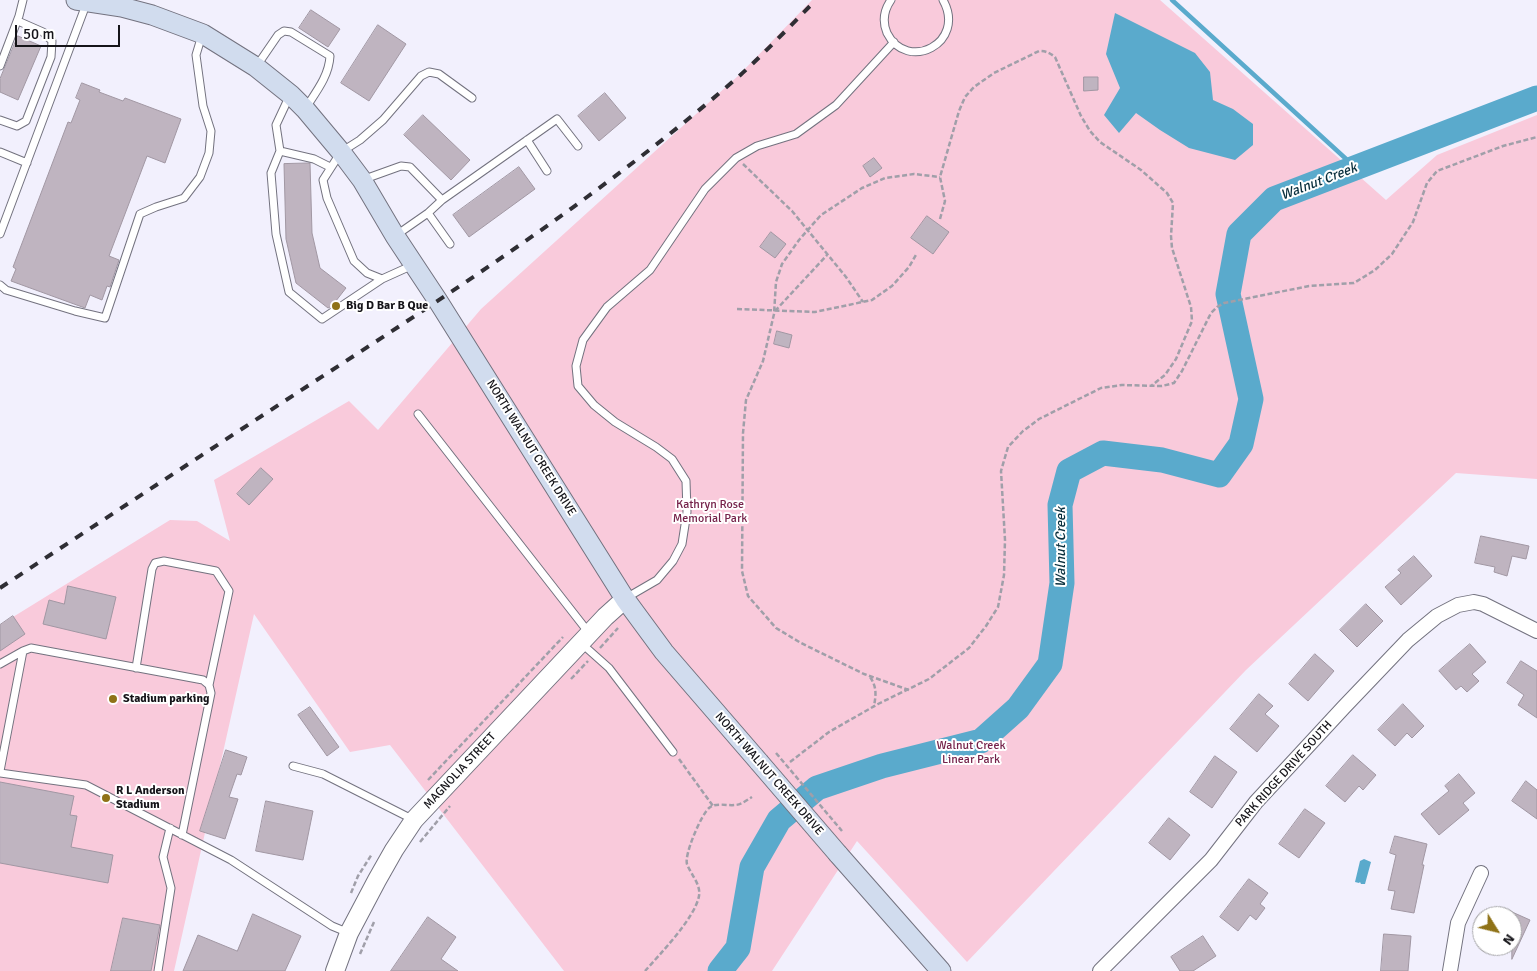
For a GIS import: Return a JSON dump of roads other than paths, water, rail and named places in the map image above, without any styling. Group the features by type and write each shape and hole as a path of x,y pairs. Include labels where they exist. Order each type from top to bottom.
{"main road":[{"name":"NORTH WALNUT CREEK DRIVE","path":"82,1 122,7 145,13 203,34 256,67 305,109 335,159 362,180 395,236 625,598 664,652 941,971"}],"street":[{"name":"MAGNOLIA STREET","path":"335,971 349,933 390,858 414,820 625,598"},
{"name":"PARK RIDGE DRIVE SOUTH","path":"1100,971 1211,860 1256,802 1344,707 1408,640 1437,616 1458,605 1474,602 1483,604 1537,631"},
{"path":"1450,971 1458,923 1480,873"}],"lane":[{"path":"0,66 18,20 23,0"},
{"path":"891,0 886,7 884,18 890,38 906,50 916,52 935,46 943,39 949,20 948,8 943,0"},
{"path":"0,234 27,163 82,1"},
{"path":"0,120 17,126 26,121 51,57 52,41 43,32 18,20"},
{"path":"256,67 278,35 284,31 291,32 330,56 321,85 305,109"},
{"path":"0,285 6,290 105,318 140,214 184,198 200,177 209,153 211,130 203,106 196,55 203,34"},
{"path":"625,598 658,580 673,561 682,544 687,512 686,481 672,459 615,422 594,405 578,386 576,366 583,340 607,307 650,270 705,189 736,158 756,146 796,134 836,105 894,42"},
{"path":"382,279 367,273 354,261 327,198 323,180 335,159 383,120 421,76 429,72 439,74 472,98"},
{"path":"290,95 276,125 280,150 272,173 276,234 289,292 322,319 382,279 414,264"},
{"path":"395,236 428,213 442,200 557,119 578,146"},
{"path":"527,140 547,171"},
{"path":"280,150 314,159 335,159"},
{"path":"0,152 27,163"},
{"path":"362,180 401,166 410,168 442,200"},
{"path":"428,213 450,244"},
{"path":"418,414 585,638 594,654 609,668 673,752"},
{"path":"136,668 152,569 155,563 164,560 216,571 229,591 209,685 211,692 182,835"},
{"path":"0,664 31,648 203,680 209,685"},
{"path":"23,651 0,772 86,785 231,860 332,926 349,933"},
{"path":"293,766 323,774 414,820"},
{"path":"158,971 171,888 163,857 170,828"}],"water":[{"path":"1115,13 1195,53 1210,72 1213,100 1233,109 1253,124 1253,145 1235,160 1189,148 1136,113 1119,133 1104,115 1120,88 1106,54"},
{"path":"1364,859 1371,862 1365,884 1361,884 1360,882 1355,882 1360,861"}],"waterway":[{"path":"1172,0 1356,168"},
{"name":"Walnut Creek","path":"720,971 738,948 752,867 779,820 817,788 882,766 981,741 1018,708 1050,664 1062,583 1060,505 1069,471 1103,453 1162,460 1219,475 1241,444 1251,399 1228,294 1239,234 1274,199 1537,98"}],"railway":[{"path":"0,588 432,305 537,233 639,158 688,119 737,78 816,0"}],"place":[{"name":"Big D Bar B Que","path":"336,306"},
{"name":"Stadium parking","path":"113,699"},
{"name":"R L Anderson Stadium","path":"106,798"}],"park label":[{"name":"Kathryn Rose Memorial Park","path":"710,512"},
{"name":"Walnut Creek Linear Park","path":"971,753"}]}
